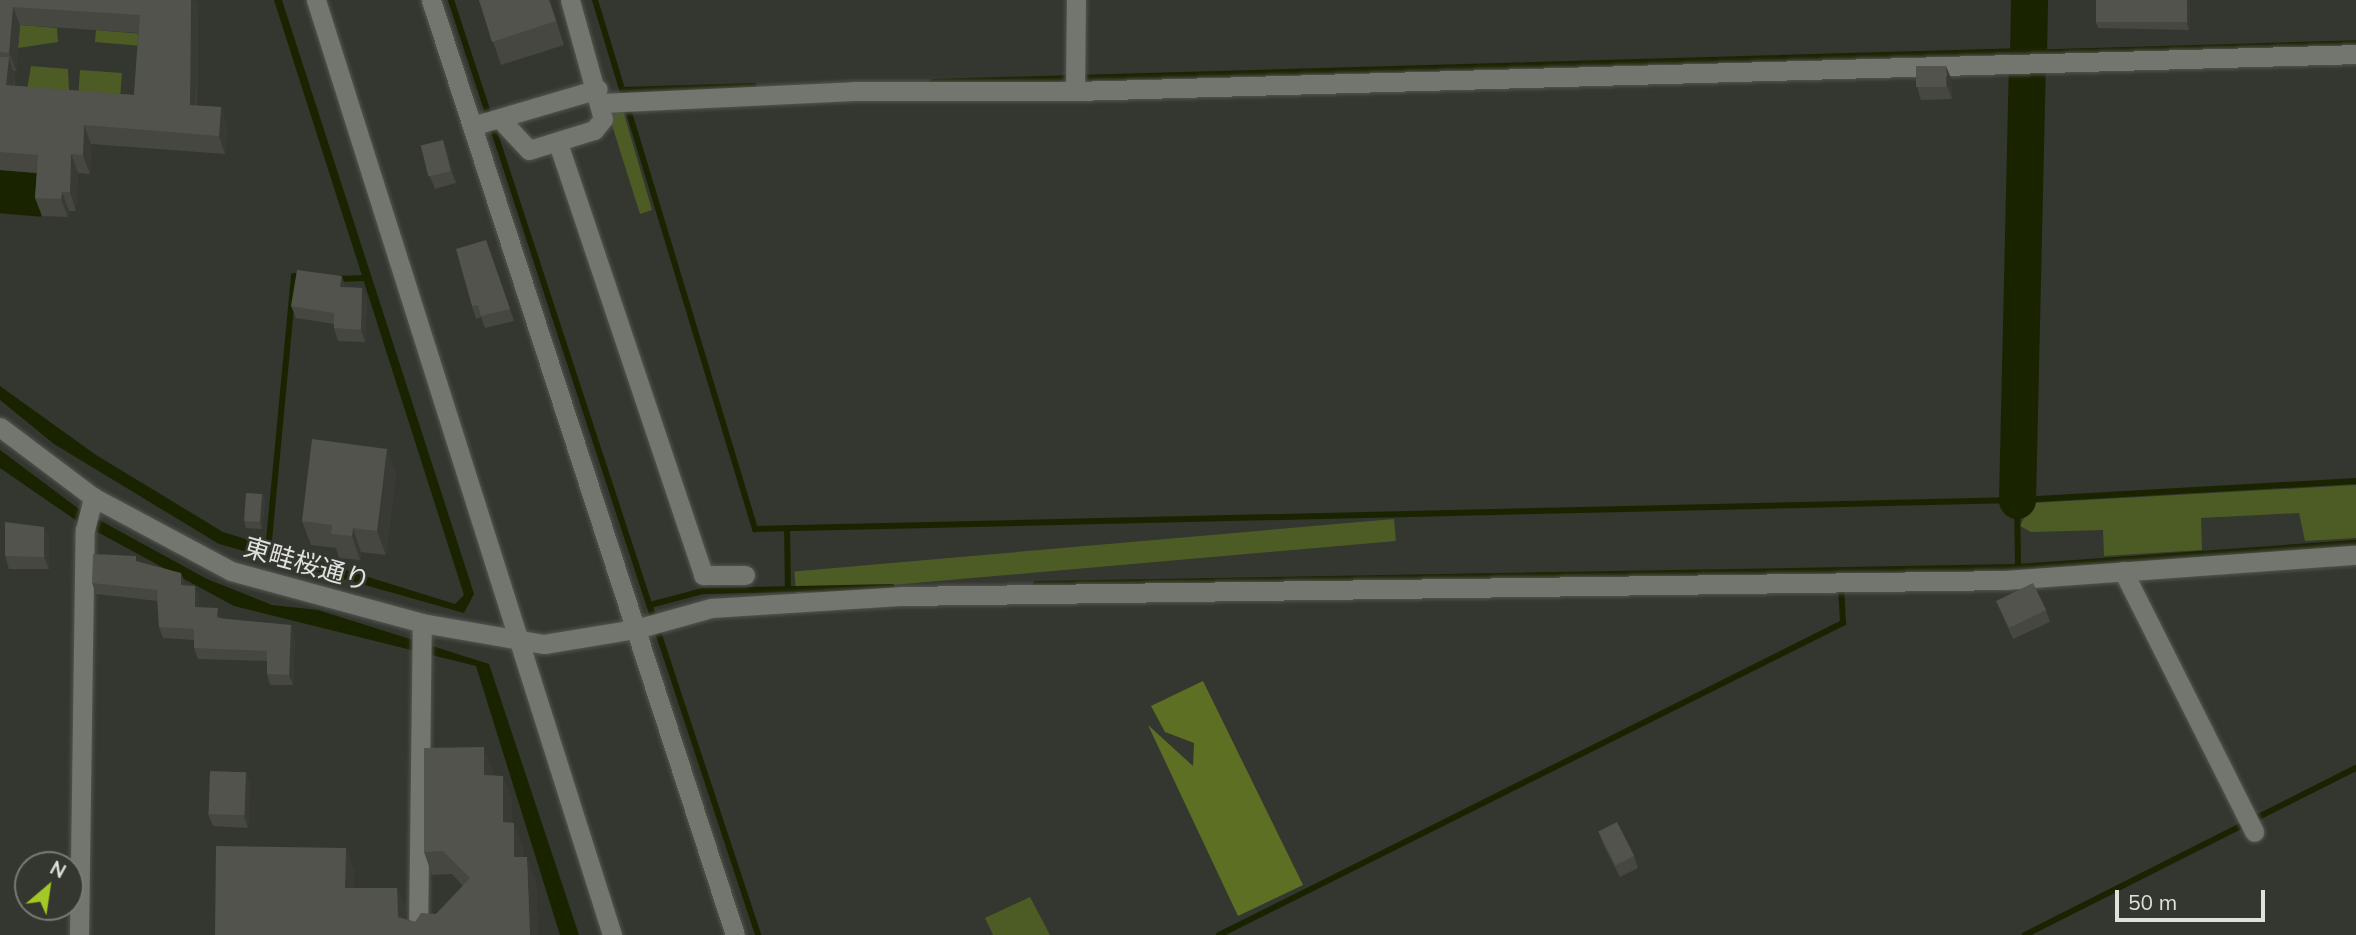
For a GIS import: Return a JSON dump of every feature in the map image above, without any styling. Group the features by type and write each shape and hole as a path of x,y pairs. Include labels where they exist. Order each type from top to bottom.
{"street":[{"path":"316,0 612,935"},
{"path":"431,0 488,122 636,629 735,935"},
{"path":"488,122 529,150 594,130 603,119 612,99 570,0"},
{"path":"1075,82 1076,0"},
{"path":"488,122 612,99 1075,82 2356,54"},
{"path":"558,143 703,575 745,575"},
{"name":"東畦桜通り","path":"0,427 93,497 231,571 421,640 520,638 571,644 711,608 904,596 2004,580 2356,555"},
{"path":"79,935 86,524 93,497"},
{"path":"2123,571 2251,825"},
{"path":"418,935 421,640"}],"shaded area":[{"path":"274,0 282,0 474,594 464,613 219,544 54,444 0,400 0,386 96,455 223,532 455,604 464,595"},
{"path":"20,25 57,28 58,42 18,48"},
{"path":"96,30 146,34 145,46 95,42"},
{"path":"31,66 68,69 69,92 27,90"},
{"path":"80,70 122,73 120,96 78,93"},
{"path":"623,110 652,210 640,214 611,122 614,111"},
{"path":"0,170 45,174 41,217 0,213"},
{"path":"0,450 79,509 207,579 272,605 318,610 489,664 579,935 560,935 476,666 234,606 77,521 0,468"},
{"path":"2356,485 2356,538 2305,541 2299,513 2201,518 2202,550 2104,556 2103,530 2031,532 2020,526 2031,503"},
{"path":"1394,519 1396,541 796,593 794,571"},
{"path":"1030,897 1050,935 993,935 985,918"}],"green space":[{"path":"1203,681 1303,885 1238,916 1148,725 1193,766 1194,743 1165,732 1151,706"}],"building":[{"path":"0,0 191,0 190,105 221,107 219,136 84,125 83,155 71,154 70,192 62,192 61,199 35,198 38,155 0,152 0,57 9,57 6,85 134,95 140,15 13,7 9,53 0,52"},
{"path":"479,0 549,0 556,21 492,42"},
{"path":"2096,0 2187,0 2187,22 2096,22"},
{"path":"1916,66 1946,66 1946,87 1916,87"},
{"path":"443,140 451,171 428,177 421,146"},
{"path":"486,240 510,309 481,316 478,305 472,306 456,249"},
{"path":"297,270 342,276 340,287 362,288 361,330 334,328 334,313 291,306"},
{"path":"312,439 387,449 377,531 353,528 352,536 331,534 332,525 302,521"},
{"path":"246,493 262,494 260,522 244,521"},
{"path":"5,522 44,527 44,557 5,556"},
{"path":"93,554 136,556 136,561 181,573 181,585 195,586 195,607 218,608 217,618 291,625 289,675 267,674 267,651 194,648 194,629 159,627 157,590 92,583"},
{"path":"2033,583 2046,610 2009,628 1996,601"},
{"path":"484,747 484,775 503,776 503,822 514,823 514,857 527,857 530,935 215,935 216,846 346,848 345,888 397,888 398,917 415,922 421,913 436,914 470,878 443,851 424,852 424,748"},
{"path":"210,771 246,772 244,815 208,814"},
{"path":"1617,822 1634,856 1616,865 1598,832"}],"waterway":[{"path":"451,0 652,613"},
{"path":"595,0 755,529 2017,500 2356,481"},
{"path":"2028,57 2029,0"},
{"path":"2027,53 2356,43"},
{"path":"933,82 2027,51"},
{"path":"2017,500 2027,73"},
{"path":"623,90 754,86"},
{"path":"268,551 294,276 304,277"},
{"path":"335,279 365,278"},
{"path":"2017,500 2018,567"},
{"path":"787,528 788,589"},
{"path":"1036,584 2018,567 2356,543"},
{"path":"650,605 703,591 892,587"},
{"path":"1219,935 1843,623 1841,589"},
{"path":"658,632 758,935"},
{"path":"2025,935 2356,768"}]}
